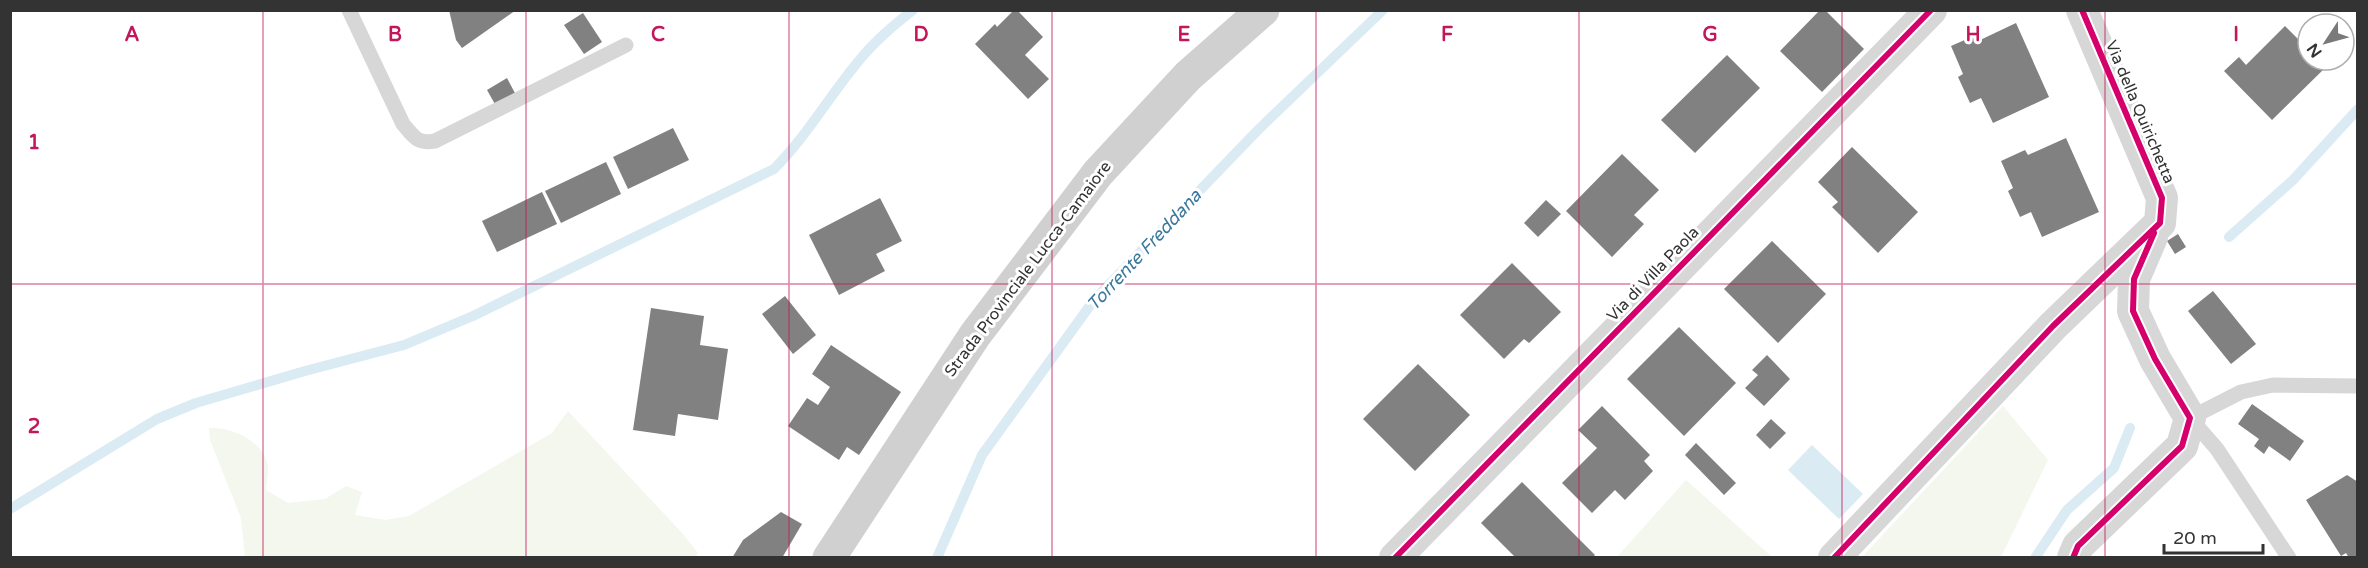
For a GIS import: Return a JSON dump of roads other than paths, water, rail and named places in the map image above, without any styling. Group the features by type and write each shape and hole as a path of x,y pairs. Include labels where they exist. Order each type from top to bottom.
{"main road":[{"name":"Strada Provinciale Lucca-Camaiore","path":"829,558 975,336 1098,173 1188,76 1263,10"}],"street":[{"name":"Via di Villa Paola","path":"1406,554 1931,10"},
{"name":"Via della Quirichetta","path":"2082,10 2162,198 2160,223"},
{"path":"1834,558 2053,326 2160,223"},
{"path":"2073,558 2078,546 2182,446 2190,418 2156,359 2133,311 2134,279 2160,223"}],"lane":[{"path":"349,10 403,124 415,138 424,143 435,141 626,45"},
{"path":"2289,558 2217,449 2190,418 2241,393 2273,385 2358,386"}],"waterway":[{"path":"10,509 157,419 196,403 404,345 473,316 774,169 798,142 868,50 913,10"},
{"name":"Torrente Freddana","path":"937,558 982,455 1094,300 1259,129 1383,10"},
{"path":"2229,237 2293,180 2358,109"},
{"path":"2035,558 2067,510 2114,468 2130,428"}]}
